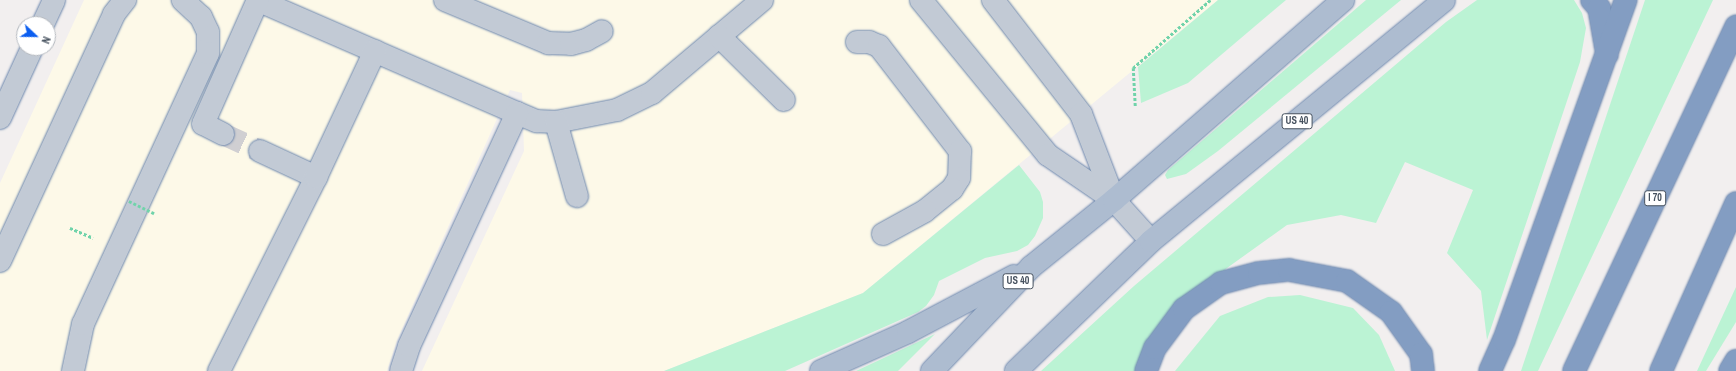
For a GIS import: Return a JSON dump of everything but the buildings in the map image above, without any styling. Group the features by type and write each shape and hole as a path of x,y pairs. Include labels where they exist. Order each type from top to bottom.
{"highway":[{"path":"1592,0 1599,8 1607,55"},
{"path":"1490,371 1504,340 1626,0"},
{"name":"I 70","path":"1574,371 1736,26"},
{"path":"1661,371 1736,204"},
{"path":"1146,371 1155,348 1184,309 1221,283 1259,272 1289,270 1348,281 1391,312 1421,354 1422,371"},
{"path":"1730,371 1736,361"}],"main road":[{"name":"US 40","path":"932,371 1031,267 1114,200 1343,0"},
{"name":"US 40","path":"1016,371 1151,241 1444,0"},
{"path":"821,371 908,332 1031,267"}],"street":[{"path":"47,16 54,0"},
{"path":"0,261 114,14 125,0"},
{"path":"73,371 82,324 208,54 208,32 201,17 183,0"},
{"path":"224,134 203,124 257,0 536,121 556,122 617,110 652,93 762,0"},
{"path":"445,0 548,43 570,44 586,40 602,31"},
{"path":"921,0 1048,155 1114,200 1151,241"},
{"path":"993,0 1081,114 1114,200"},
{"path":"719,36 784,100"},
{"path":"857,42 869,42 879,46 960,151 959,178 952,190 925,212 883,234"},
{"path":"219,371 316,177 375,51"},
{"path":"0,118 28,56"},
{"path":"401,371 409,346 517,113"},
{"path":"556,122 577,196"},
{"path":"260,151 316,177"}],"path":[{"path":"1135,106 1133,68 1210,0"},
{"path":"129,201 156,214"}],"shaded area":[{"path":"84,0 1218,0 863,293 664,371 422,371 524,151 522,93 510,90 397,340 387,371 0,371 0,183"}],"green space":[{"path":"1218,0 1286,0 1188,83 1141,103 1138,67"},
{"path":"1366,0 1401,0 1218,151 1186,174 1167,179 1165,175 1168,170"},
{"path":"1477,0 1574,0 1582,13 1586,28 1580,62 1487,340 1481,291 1447,253 1473,190 1405,162 1376,223 1341,215 1287,225 1227,268 1184,309 1145,371 1041,371 1134,286 1446,22"},
{"path":"1645,0 1713,0 1538,371 1521,371"},
{"path":"1019,165 1040,192 1043,202 1043,218 1035,236 1028,245 1017,251 985,258 939,281 934,295 926,306 918,312 785,371 664,371 863,293"},
{"path":"1736,287 1736,322 1706,371 1697,371"},
{"path":"1300,295 1353,308 1379,335 1395,371 1175,371 1220,316 1268,297"},
{"path":"935,334 898,371 856,371"}],"tunnel":[{"path":"223,134 260,151"}]}
